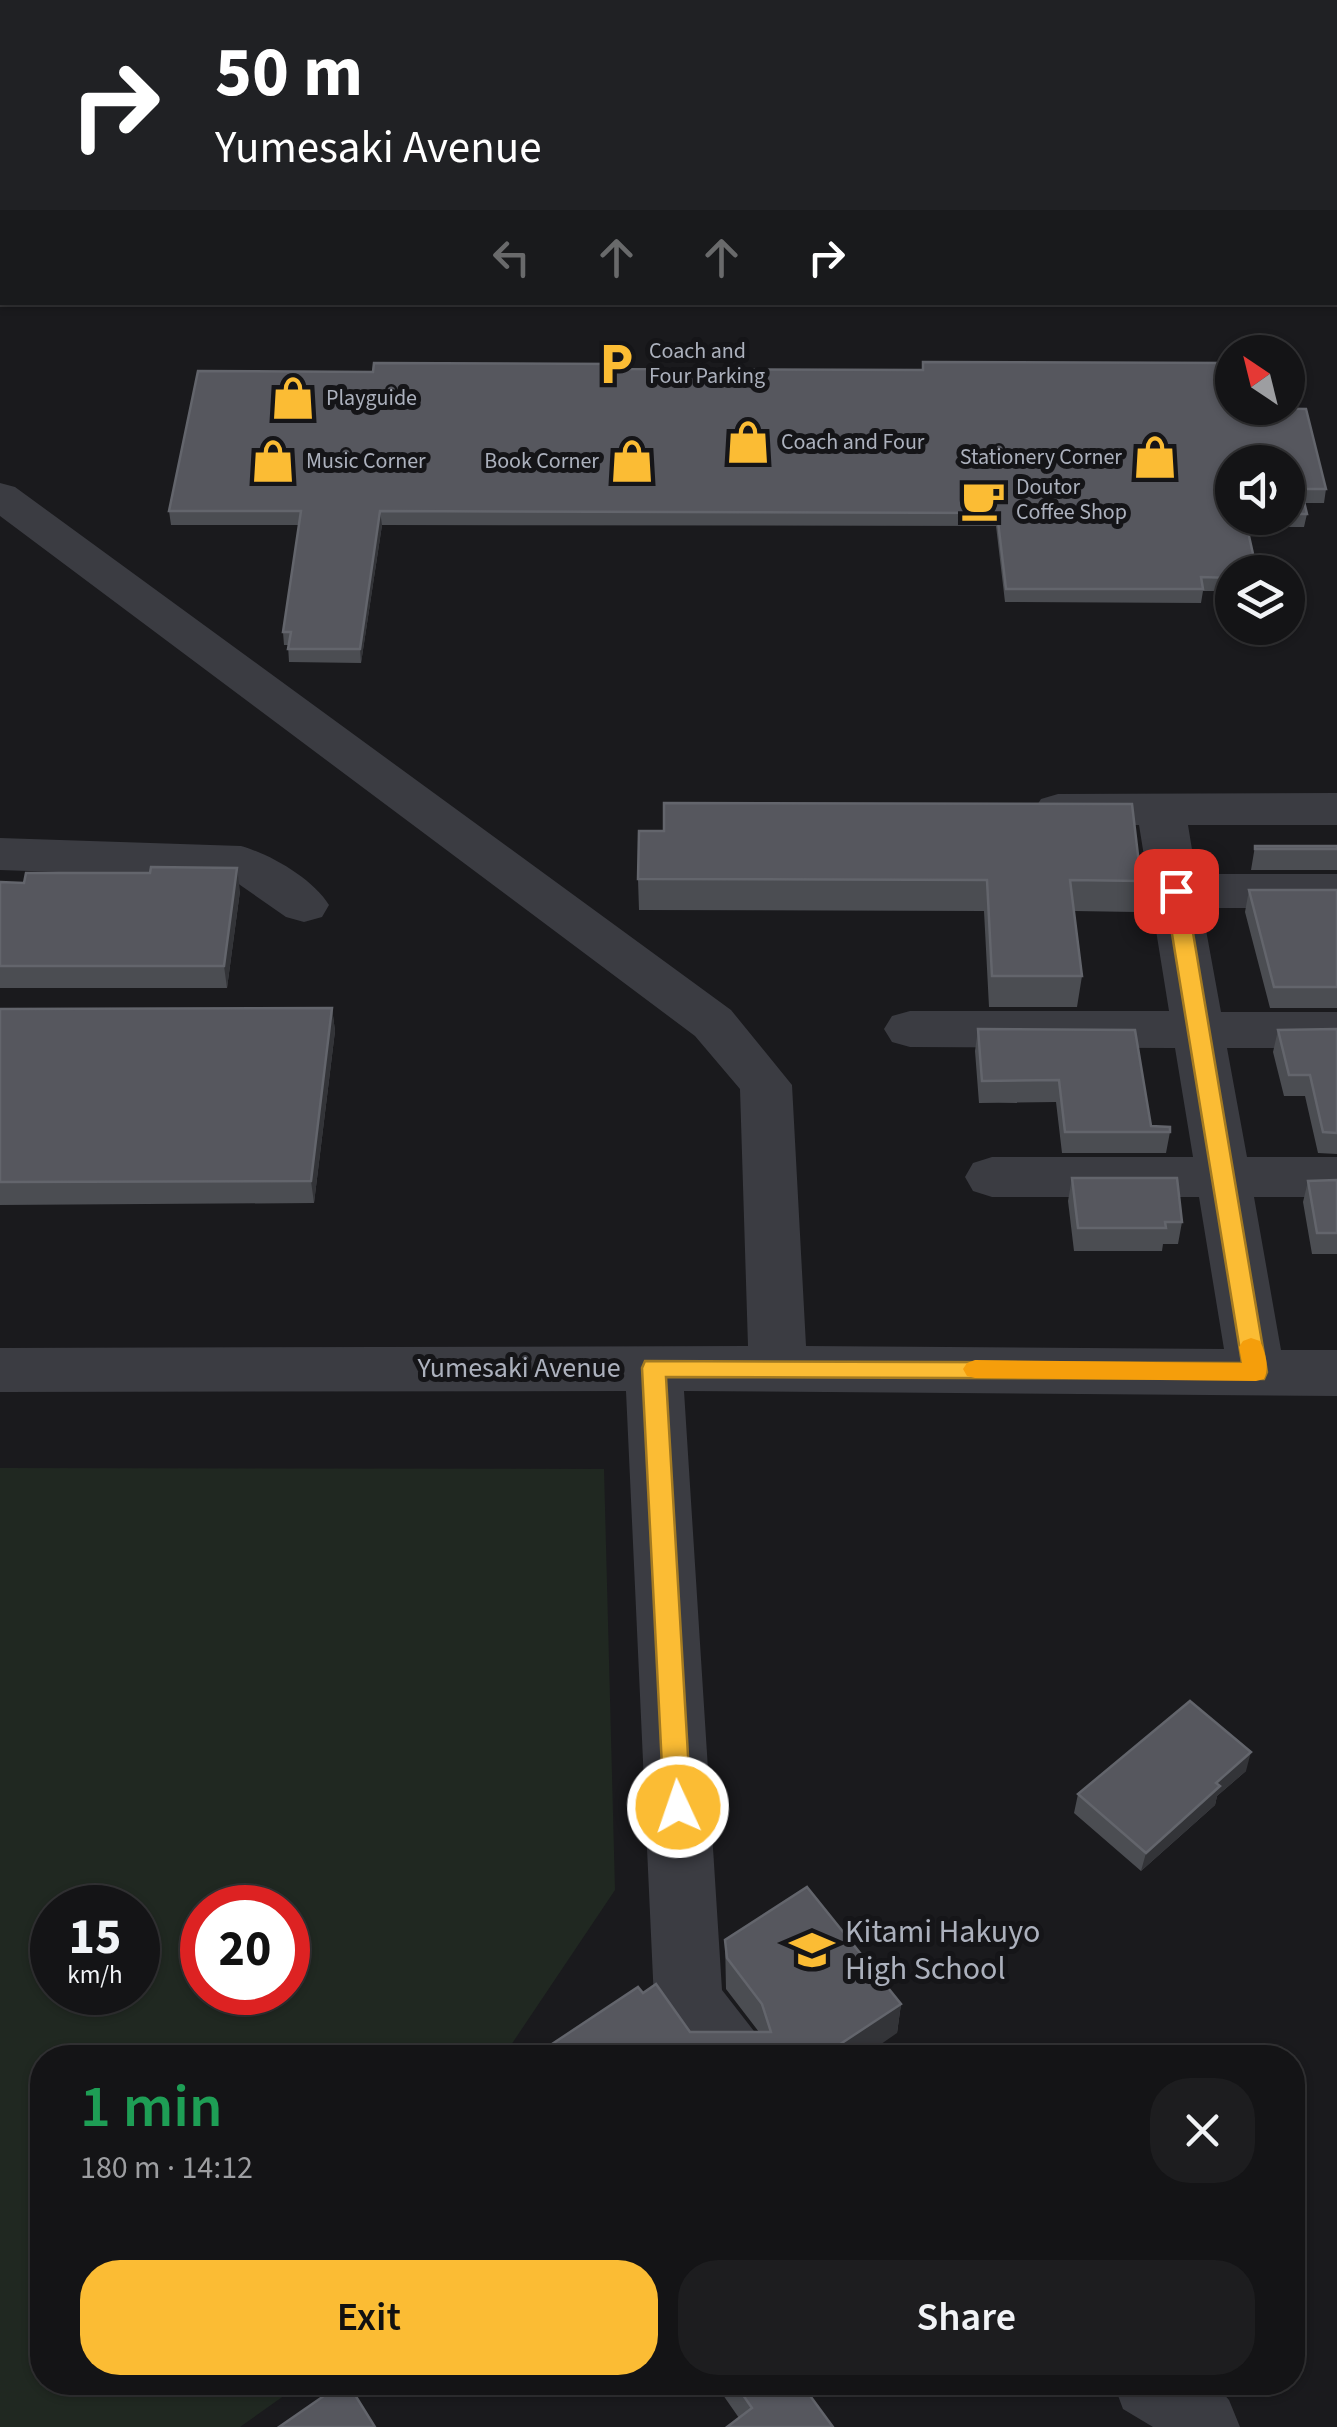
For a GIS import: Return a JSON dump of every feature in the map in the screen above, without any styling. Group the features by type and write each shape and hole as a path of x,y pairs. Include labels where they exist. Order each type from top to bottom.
{"street":[{"path":"0,496 713,1023 766,1085 778,1368"},
{"path":"1022,810 1337,810"},
{"path":"1162,810 1256,1372"},
{"path":"0,854 241,862 304,905"},
{"path":"1176,891 1337,892"},
{"path":"910,1029 1337,1030"},
{"path":"992,1177 1337,1177"},
{"path":"654,1368 688,2000 722,2045"},
{"name":"Yumesaki Avenue","path":"0,1370 778,1368 1337,1372"},
{"path":"1175,2395 1202,2427"}],"shaded area":[{"path":"0,1468 604,1469 615,1890 511,2045 30,2045 30,2395 285,2395 240,2427 0,2427"}],"building":[{"name":"Coach and Four","path":"923,362 1215,363 1215,425 1305,425 1306,409 1326,489 1305,489 1305,445 1215,445 1215,535 1249,535 1253,555 1215,555 1215,577 1201,577 1203,589 1006,589 997,513 380,511 360,649 288,649 291,632 283,632 301,511 169,511 198,371 373,372 374,363 923,370"},
{"path":"664,803 1132,804 1141,881 1070,880 1082,976 992,976 987,880 638,879 639,831 664,831"},
{"path":"1337,846 1337,849 1255,849"},
{"path":"151,867 237,868 224,966 0,966 0,882 24,883 26,873 150,873"},
{"path":"1249,890 1337,890 1337,987 1274,987"},
{"path":"332,1008 311,1181 0,1182 0,1009"},
{"path":"978,1029 1135,1030 1151,1126 1170,1127 1170,1132 1065,1132 1059,1080 982,1081"},
{"path":"1337,1029 1337,1133 1323,1132 1310,1075 1289,1075 1278,1030"},
{"path":"1072,1178 1177,1178 1182,1222 1165,1222 1166,1228 1078,1228"},
{"path":"1337,1180 1337,1233 1317,1233 1308,1181"},
{"path":"1190,1701 1251,1752 1216,1783 1220,1786 1146,1853 1078,1794"},
{"path":"807,1887 901,2004 839,2045 551,2045 638,1987 643,1993 656,1984 690,2032 771,2032 762,2004 727,1958 725,1940"},
{"path":"325,2395 355,2395 375,2427 279,2427"},
{"path":"743,2395 810,2395 833,2427 727,2427 752,2408"}],"slow traffic":[{"path":"975,1369 1256,1372 1251,1347"}],"place":[{"name":"Coach and Four Parking","path":"616,364"},
{"name":"Playguide","path":"293,398"},
{"name":"Coach and Four","path":"748,442"},
{"name":"Stationery Corner","path":"1155,457"},
{"name":"Music Corner","path":"273,461"},
{"name":"Book Corner","path":"632,461"},
{"name":"Doutor Coffee Shop","path":"983,500"},
{"name":"Kitami Hakuyo High School","path":"812,1950"}],"route":[{"path":"678,1807 654,1368 1256,1372 1176,891"}]}
